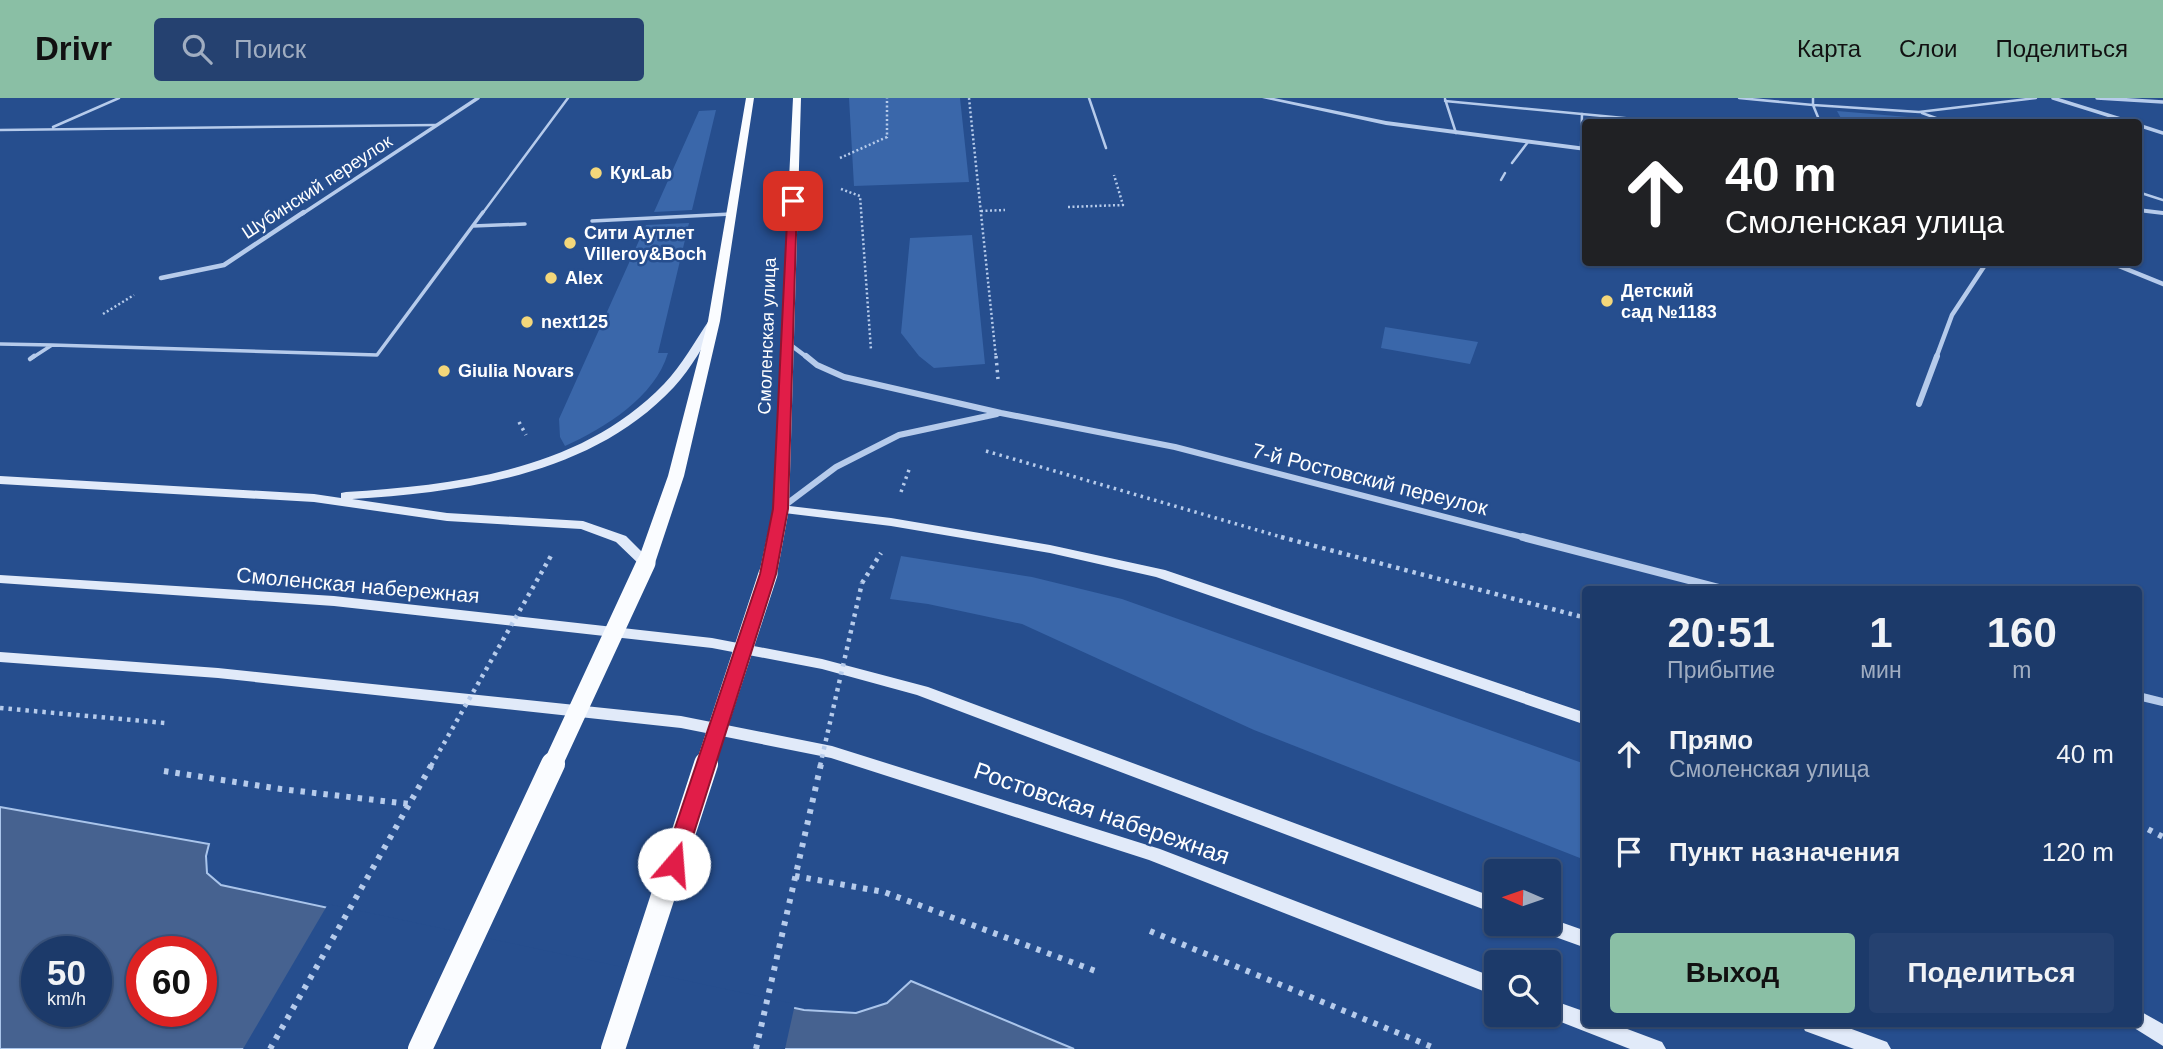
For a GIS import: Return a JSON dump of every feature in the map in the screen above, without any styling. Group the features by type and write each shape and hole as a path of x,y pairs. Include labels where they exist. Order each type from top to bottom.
{"main road":[{"path":"420,1049 646,563 676,476 714,321 750,98"},
{"name":"Смоленская улица","path":"613,1049 768,574 781,509 797,98"},
{"path":"314,498 453,488 497,479 545,464 597,440 637,415 674,380 714,321"},
{"path":"0,480 314,498 447,517 583,524 621,539 646,563"},
{"path":"781,509 1023,544 1160,573 1582,718"},
{"name":"Смоленская набережная","path":"0,579 334,601 712,643 822,664 922,691 1484,902"},
{"name":"Ростовская набережная","path":"0,657 218,673 681,722 832,752 1154,854 1484,982"},
{"path":"1561,931 1582,939"},
{"path":"1561,1012 1582,1020"},
{"path":"2142,1022 2163,1036"},
{"path":"1598,1027 1655,1049"},
{"path":"1820,1027 1880,1049"}],"street":[{"name":"Шубинский переулок","path":"162,278 224,265 478,98"},
{"path":"1265,98 1352,117 1455,133 1582,148"},
{"path":"2053,98 2120,119"},
{"path":"2097,98 2163,102"},
{"path":"2142,126 2163,133"},
{"path":"2142,210 2163,212"},
{"path":"1919,404 1952,314 1984,266"},
{"path":"2119,266 2163,284"},
{"name":"7-й Ростовский переулок","path":"788,343 817,365 844,377 1001,413 1175,447 1712,586"},
{"name":"7-й Ростовский переулок","path":"781,509 836,467 899,435 1001,413"},
{"path":"2142,697 2163,702"}],"lane":[{"path":"50,129 119,98"},
{"path":"0,344 377,355 568,98"},
{"path":"1089,98 1106,148"},
{"path":"1739,98 1919,112 2036,98"},
{"path":"1813,98 1818,119"},
{"path":"1455,133 1445,99 1634,119"},
{"path":"1919,112 1939,119"},
{"path":"1582,114 1582,119"},
{"path":"0,130 436,125"},
{"path":"1512,163 1528,142"},
{"path":"1501,180 1505,173"},
{"path":"2142,193 2163,200"},
{"path":"592,220 731,214"},
{"path":"473,226 525,224"},
{"path":"30,359 52,345"}],"path":[{"path":"841,158 887,137 887,100 895,98"},
{"path":"969,98 999,388"},
{"path":"1068,207 1123,205 1106,148"},
{"path":"841,188 860,196 871,357"},
{"path":"981,211 1005,210"},
{"path":"52,345 162,278"},
{"path":"981,449 1236,525 1582,617"},
{"path":"270,1049 552,554"},
{"path":"756,1049 862,583"},
{"path":"0,708 165,723"},
{"path":"164,771 281,789 409,804"},
{"path":"2142,826 2163,837"},
{"path":"795,876 884,892 1098,972"},
{"path":"1150,931 1437,1049"}],"shaded area":[{"path":"849,98 960,98 969,182 854,186"},
{"path":"716,110 692,210 654,212 699,111"},
{"path":"1837,111 1922,119 1841,119"},
{"path":"689,223 658,353 668,353 661,369 652,384 627,409 596,430 565,446 560,437 559,419 646,225"},
{"path":"972,235 985,364 934,368 919,356 901,333 910,238"},
{"path":"1385,327 1478,342 1470,364 1381,348"},
{"path":"901,556 1032,577 1122,599 1582,763 1582,859 1254,730 1022,624 928,604 890,599"},
{"path":"0,807 209,844 206,856 207,873 221,885 804,1010 856,1013 887,1003 911,981 1074,1049 0,1049"}],"pier":[{"path":"328,904 795,1004 785,1049 243,1049"}],"place":[{"name":"КукLab","path":"596,173"},
{"name":"Сити Аутлет Villeroy&Boch","path":"570,243"},
{"name":"Alex","path":"551,278"},
{"name":"Детский сад №1183","path":"1607,301"},
{"name":"next125","path":"527,322"},
{"name":"Giulia Novars","path":"444,371"}],"route":[{"path":"674,864 768,574 781,509 793,201"}]}
